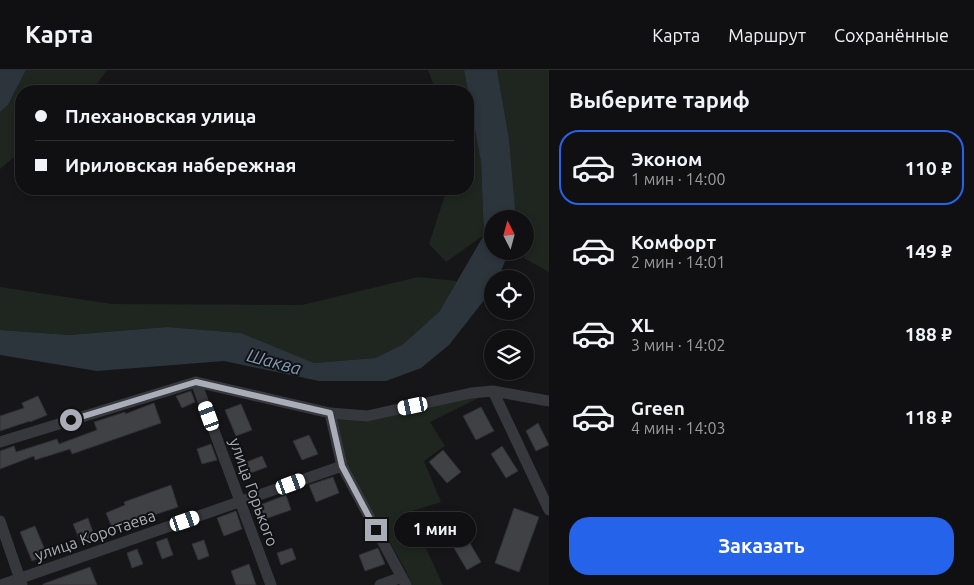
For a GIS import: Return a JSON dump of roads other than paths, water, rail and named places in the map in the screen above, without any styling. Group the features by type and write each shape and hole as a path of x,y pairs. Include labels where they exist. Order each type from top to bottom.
{"street":[{"path":"0,442 196,382 330,413 367,416 471,393 493,391 549,401"},
{"name":"улица Горького","path":"196,382 271,585"},
{"path":"493,391 549,510"},
{"path":"330,413 342,466 404,581 380,585"},
{"name":"улица Коротаева","path":"1,585 22,582 342,466"},
{"path":"0,521 22,582"}],"water":[{"path":"0,70 26,70 18,85 15,85 15,91 8,105 0,112"},
{"path":"464,70 497,70 509,138 515,210 484,210 484,235 481,162 474,124 474,85 467,85"},
{"name":"Шаква","path":"484,235 484,260 505,260 502,270 484,270 484,300 449,345 421,368 386,381 319,381 224,361 97,371 0,355 0,330 69,335 167,327 241,333 314,363 375,358 402,345 439,312"}]}
